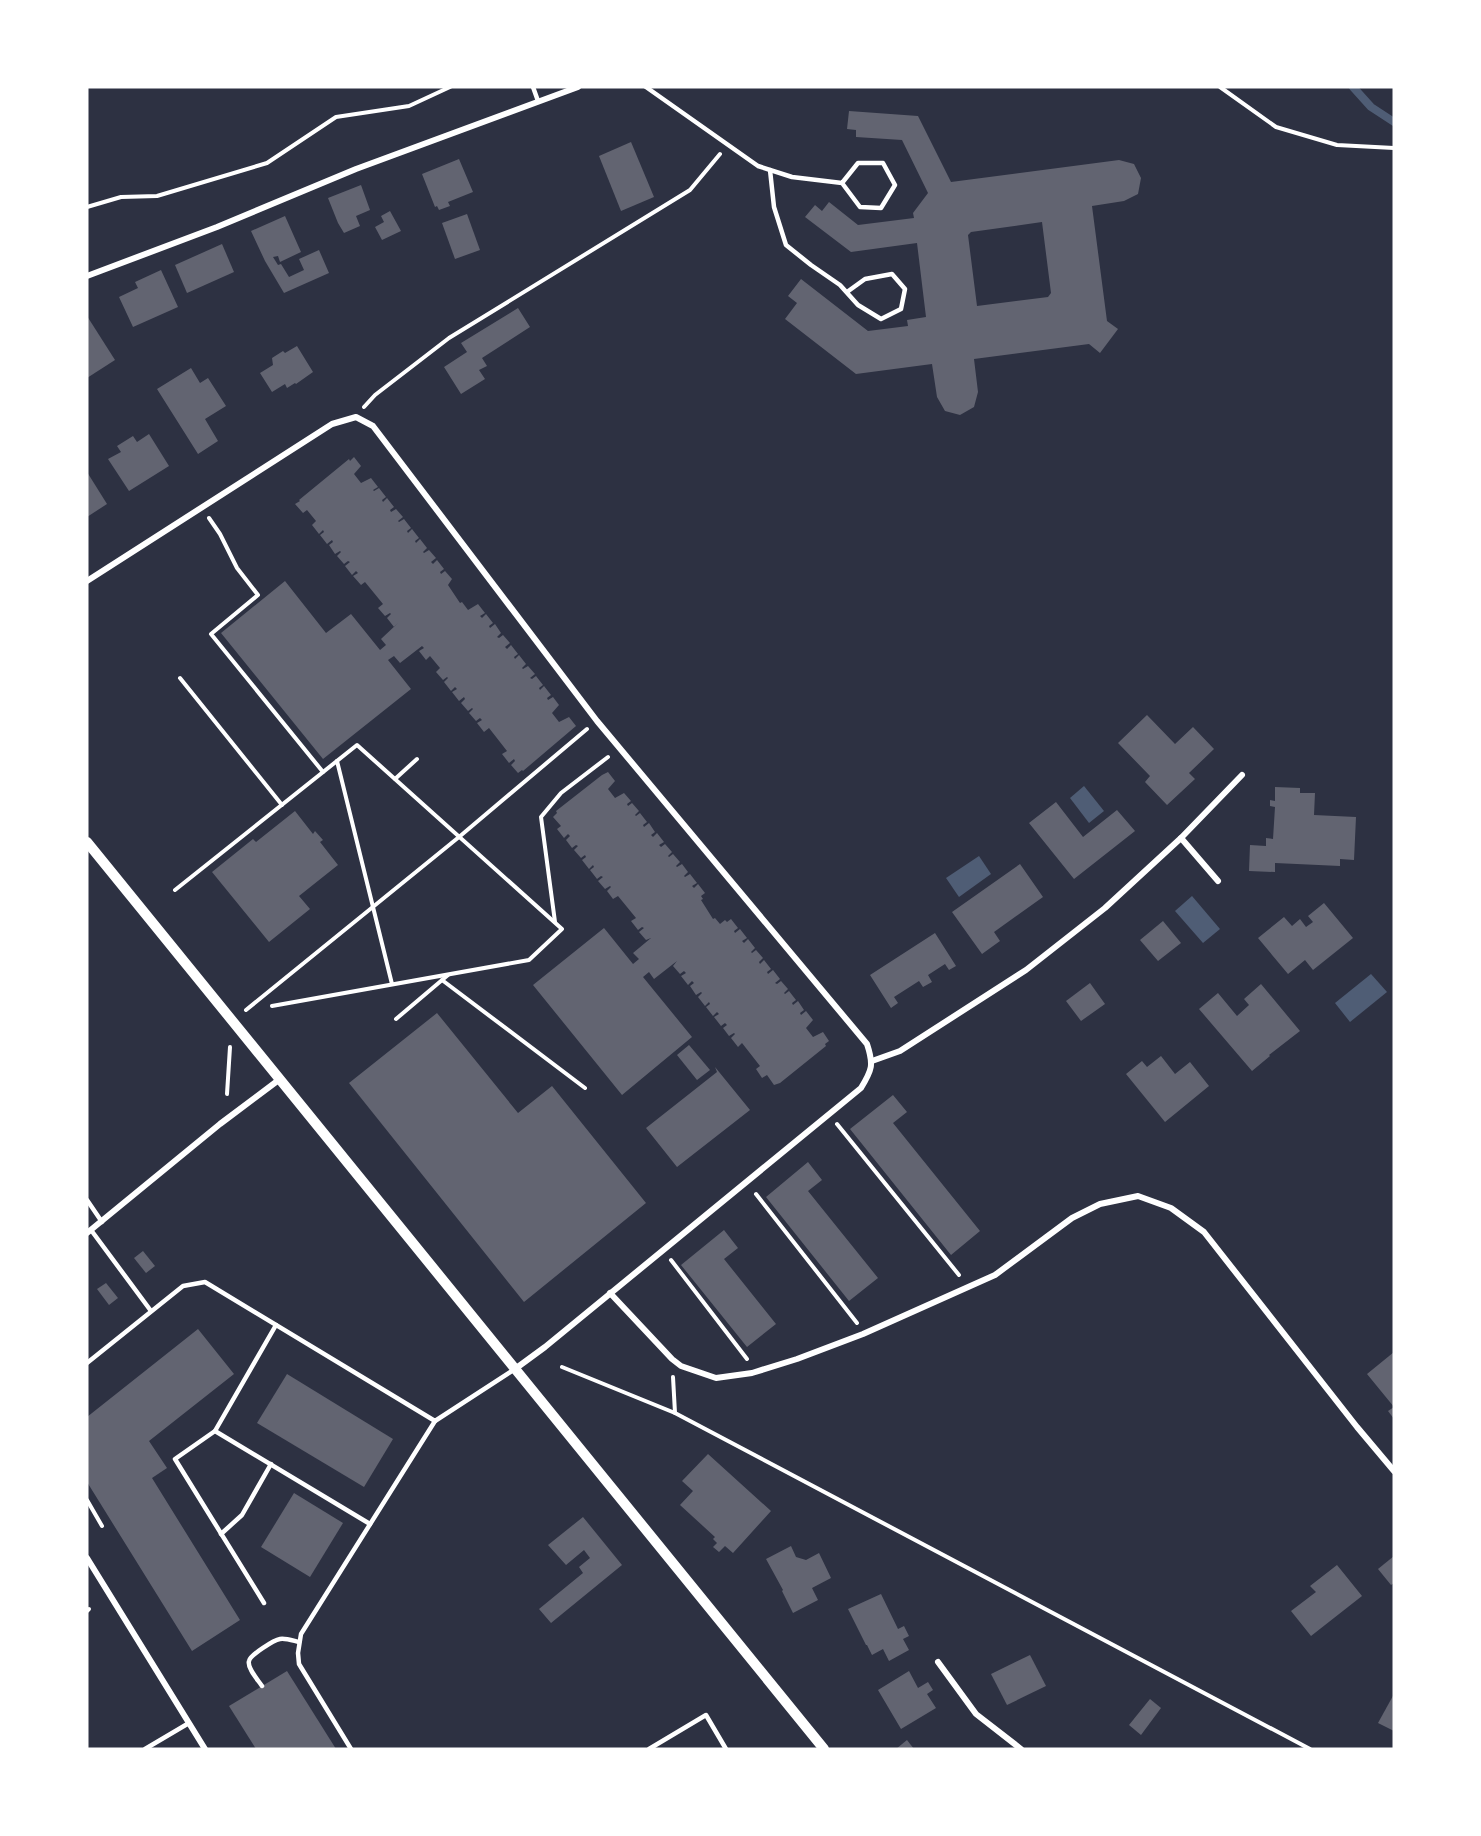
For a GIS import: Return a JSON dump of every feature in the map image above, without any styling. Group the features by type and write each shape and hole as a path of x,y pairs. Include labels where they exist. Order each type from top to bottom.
{"street":[{"path":"87,276 207,231 356,169 578,87"},
{"path":"87,581 332,424 356,417 373,426 597,721 867,1044 872,1061 870,1075 861,1088 545,1347 515,1369"},
{"path":"872,1061 900,1051 1026,970 1105,908 1180,838 1242,775"},
{"path":"1180,838 1218,881"},
{"path":"87,842 824,1749"},
{"path":"89,1232 220,1124 280,1079"},
{"path":"610,1293 681,1366 716,1378 756,1372 865,1334 995,1275 1072,1218 1100,1204 1138,1196 1171,1208 1204,1232 1349,1418 1394,1471"},
{"path":"87,1558 205,1749"},
{"path":"938,1662 976,1714 1021,1749"}],"lane":[{"path":"533,87 538,101"},
{"path":"646,87 758,166 792,177 843,183 860,207 881,208 896,185 883,163 858,163 843,183"},
{"path":"770,170 774,207 786,245 840,285 858,305 880,319 901,309 905,289 892,274 865,279 847,292"},
{"path":"87,1200 102,1222"},
{"path":"89,1232 151,1311"},
{"path":"87,1363 183,1286 205,1282 435,1421"},
{"path":"264,1603 175,1459 215,1431 276,1325"},
{"path":"351,1749 299,1664 301,1634 435,1421 515,1369"},
{"path":"215,1431 370,1524"},
{"path":"221,1534 242,1515 271,1464"},
{"path":"262,1686 249,1667 252,1655 278,1639 284,1638 299,1642"},
{"path":"653,1748 706,1715 726,1749"},
{"path":"145,1749 189,1723"}],"path":[{"path":"87,207 121,197 157,196 267,163 336,117 409,106 450,87"},
{"path":"1220,87 1276,127 1336,145 1394,148"},
{"path":"356,417 375,395 449,338 690,190 727,145"},
{"path":"201,508 220,534 237,568 258,595 211,634 323,772"},
{"path":"180,678 282,804"},
{"path":"227,1094 231,1051 228,1039 232,1022 597,721"},
{"path":"175,890 357,745 562,929 529,960 272,1006"},
{"path":"555,923 541,817 561,793 619,748"},
{"path":"395,779 417,759"},
{"path":"337,761 392,984"},
{"path":"396,1019 448,974"},
{"path":"442,980 585,1088"},
{"path":"829,1114 968,1287"},
{"path":"745,1182 865,1334"},
{"path":"663,1250 756,1372"},
{"path":"672,1359 675,1413"},
{"path":"562,1367 675,1413 1310,1749"},
{"path":"87,1500 102,1526"}],"water":[{"path":"1084,786 1104,811 1089,823 1070,798"},
{"path":"979,856 991,874 959,897 946,878"},
{"path":"1192,896 1220,929 1203,943 1175,911"},
{"path":"1371,974 1387,992 1350,1022 1335,1003"}],"building":[{"path":"849,111 918,116 951,182 1119,160 1134,164 1141,178 1138,194 1124,201 1092,206 1107,321 1118,329 1100,353 1089,344 974,359 978,392 974,407 960,415 945,411 937,397 932,364 856,374 785,319 797,303 788,296 801,279 868,331 908,326 907,320 926,317 917,243 851,252 805,217 815,205 822,211 829,202 858,225 914,218 913,213 928,193 902,140 856,137 856,130 847,129","holes":["1042,222 1051,293 1048,297 977,306 968,235 971,232"]},
{"path":"631,142 654,197 621,211 599,156"},
{"path":"459,159 473,192 448,202 450,206 439,210 437,206 435,207 422,174"},
{"path":"361,185 370,210 356,216 360,226 344,233 328,198"},
{"path":"390,211 401,231 382,240 375,227 384,222 381,216"},
{"path":"467,214 480,250 455,259 442,223"},
{"path":"285,216 301,252 280,262 278,256 273,257 278,265 281,264 289,277 304,270 299,259 319,250 329,273 284,293 251,231"},
{"path":"222,244 234,272 187,293 175,265"},
{"path":"161,270 178,307 133,327 119,297 138,288 135,282"},
{"path":"518,308 530,327 482,358 487,366 479,370 485,379 461,394 444,367 467,352 461,343"},
{"path":"87,316 115,360 87,378"},
{"path":"297,346 313,372 296,384 287,388 285,384 272,392 260,373 273,365 272,358"},
{"path":"191,368 200,383 208,378 226,406 205,419 218,441 198,454 157,389"},
{"path":"149,434 169,466 129,491 108,459 121,452 117,446 133,436 137,442"},
{"path":"354,457 361,466 354,474 361,483 371,478 378,487 373,490 379,488 386,497 382,500 383,502 387,498 394,507 390,510 391,512 396,509 403,517 398,521 404,519 411,528 407,531 408,533 412,529 419,538 415,541 416,543 420,539 427,548 423,552 429,550 436,558 431,562 433,564 437,560 444,569 440,572 441,574 445,571 452,579 448,585 460,603 462,602 468,610 478,604 485,613 480,616 482,618 486,614 493,623 489,626 490,628 495,624 501,633 497,637 503,635 510,643 505,647 507,649 511,645 518,654 514,657 515,659 519,655 526,664 522,668 528,666 535,674 530,678 536,676 543,685 539,688 540,690 544,686 551,695 547,698 548,700 553,697 559,705 552,713 559,722 569,717 576,726 523,771 518,773 511,765 514,759 509,763 502,754 507,751 489,728 484,732 477,723 482,720 480,718 476,721 469,713 473,709 468,711 461,703 464,697 459,701 452,692 457,689 455,687 451,691 444,682 448,678 443,680 436,672 440,668 430,656 426,660 419,651 424,648 422,646 400,663 394,656 388,660 411,689 323,759 221,633 285,581 326,633 351,614 380,650 386,645 381,639 394,627 387,618 391,614 385,616 378,608 383,604 365,582 361,585 353,576 358,573 356,571 352,575 345,566 350,562 344,564 337,556 341,552 335,554 329,545 333,542 332,540 327,544 320,535 324,532 323,530 319,534 312,525 316,521 307,510 303,513 295,504"},
{"path":"87,472 107,504 87,517"},
{"path":"1147,715 1175,744 1193,727 1214,749 1189,773 1195,779 1167,805 1145,782 1150,776 1118,743"},
{"path":"608,772 615,781 608,789 615,798 624,793 631,801 627,804 628,806 632,803 639,811 635,815 640,813 647,822 643,825 644,827 649,823 655,832 651,835 653,837 657,833 664,842 659,845 661,847 665,844 672,852 668,856 673,854 680,862 676,866 682,864 688,872 684,876 690,874 697,883 692,886 694,888 698,884 705,893 701,896 703,899 701,900 713,919 715,918 720,924 731,919 738,928 734,931 735,933 740,929 747,938 742,941 744,943 748,939 755,948 751,952 756,950 763,958 760,964 764,960 771,969 767,972 768,974 773,970 780,979 775,983 781,981 788,989 784,993 789,991 796,1000 792,1003 793,1005 798,1001 804,1010 800,1013 801,1015 806,1011 813,1020 806,1028 813,1037 823,1032 829,1041 825,1044 826,1046 780,1083 774,1085 767,1075 762,1078 756,1069 760,1066 742,1043 738,1047 731,1038 735,1034 729,1036 723,1028 727,1025 725,1023 721,1026 714,1017 719,1014 717,1012 713,1016 706,1007 710,1004 709,1002 705,1006 698,997 702,993 696,995 690,986 694,983 692,981 688,985 681,976 686,973 684,971 680,974 673,966 677,961 654,979 649,972 643,977 692,1037 622,1095 533,985 604,928 633,964 639,959 633,953 651,938 646,940 639,932 644,928 638,930 631,921 636,918 618,896 613,899 607,891 610,886 605,889 598,881 603,877 597,879 590,870 594,867 593,865 589,869 582,860 586,857 585,855 581,858 574,850 578,846 572,848 566,840 570,836 568,834 564,838 557,829 561,826 553,817 556,811"},
{"path":"1275,787 1300,788 1300,793 1315,793 1314,815 1356,817 1354,860 1340,859 1340,866 1275,863 1275,872 1249,871 1250,845 1266,846 1266,838 1273,839 1275,807 1270,806 1270,800 1275,801"},
{"path":"1056,802 1083,837 1117,810 1135,831 1074,879 1029,823"},
{"path":"295,811 313,834 315,831 323,840 320,842 338,865 299,896 310,909 269,942 212,872 253,839 256,842"},
{"path":"1020,864 1043,897 994,932 1000,941 982,954 952,912"},
{"path":"1324,903 1353,938 1313,970 1305,960 1288,974 1258,938 1284,917 1292,926 1300,919 1306,927 1313,922 1308,916"},
{"path":"1163,921 1181,943 1158,961 1140,940"},
{"path":"935,933 956,966 949,970 945,964 928,975 932,982 923,987 919,981 894,997 898,1003 891,1008 870,975"},
{"path":"1090,983 1105,1004 1081,1021 1066,1001"},
{"path":"1261,984 1300,1031 1252,1071 1199,1009 1218,993 1237,1016 1249,1005 1244,999"},
{"path":"437,1013 518,1113 552,1086 646,1203 524,1302 349,1083"},
{"path":"689,1045 710,1070 697,1080 677,1055"},
{"path":"1161,1056 1175,1074 1190,1062 1209,1086 1165,1122 1126,1074 1142,1061 1147,1067"},
{"path":"715,1067 750,1110 677,1167 646,1128 717,1072"},
{"path":"893,1095 907,1112 893,1123 980,1231 951,1255 850,1129"},
{"path":"808,1162 822,1180 808,1191 878,1278 849,1301 766,1197"},
{"path":"724,1230 738,1248 724,1259 776,1324 747,1347 681,1265"},
{"path":"143,1251 155,1266 146,1273 134,1258"},
{"path":"106,1283 118,1298 109,1305 97,1289"},
{"path":"198,1329 234,1374 149,1441 167,1468 152,1478 240,1620 192,1651 87,1482 87,1417"},
{"path":"1394,1352 1394,1407 1367,1374"},
{"path":"287,1374 393,1439 364,1487 257,1423"},
{"path":"1394,1407 1394,1419 1388,1411"},
{"path":"708,1454 771,1511 733,1553 725,1546 719,1552 713,1547 717,1543 713,1539 715,1537 680,1505 693,1491 682,1481"},
{"path":"294,1493 343,1523 310,1577 261,1547"},
{"path":"583,1517 622,1565 551,1623 539,1609 583,1573 579,1567 590,1558 584,1550 566,1565 548,1545"},
{"path":"791,1546 796,1557 806,1560 819,1553 831,1578 812,1588 818,1600 793,1613 766,1559"},
{"path":"1394,1556 1394,1583 1391,1585 1378,1569"},
{"path":"1337,1565 1362,1596 1311,1636 1291,1611 1316,1592 1310,1586"},
{"path":"881,1594 898,1629 904,1626 909,1636 903,1639 909,1650 889,1661 883,1649 872,1655 848,1609"},
{"path":"1030,1655 1046,1686 1007,1705 991,1674"},
{"path":"287,1671 336,1749 256,1749 229,1706"},
{"path":"909,1671 918,1688 928,1682 933,1690 927,1694 936,1708 901,1729 878,1690"},
{"path":"1394,1694 1394,1731 1378,1723"},
{"path":"1150,1699 1161,1708 1141,1735 1129,1725"},
{"path":"907,1740 914,1749 896,1749"}],"waterway":[{"path":"1353,87 1371,107 1394,122"}]}
